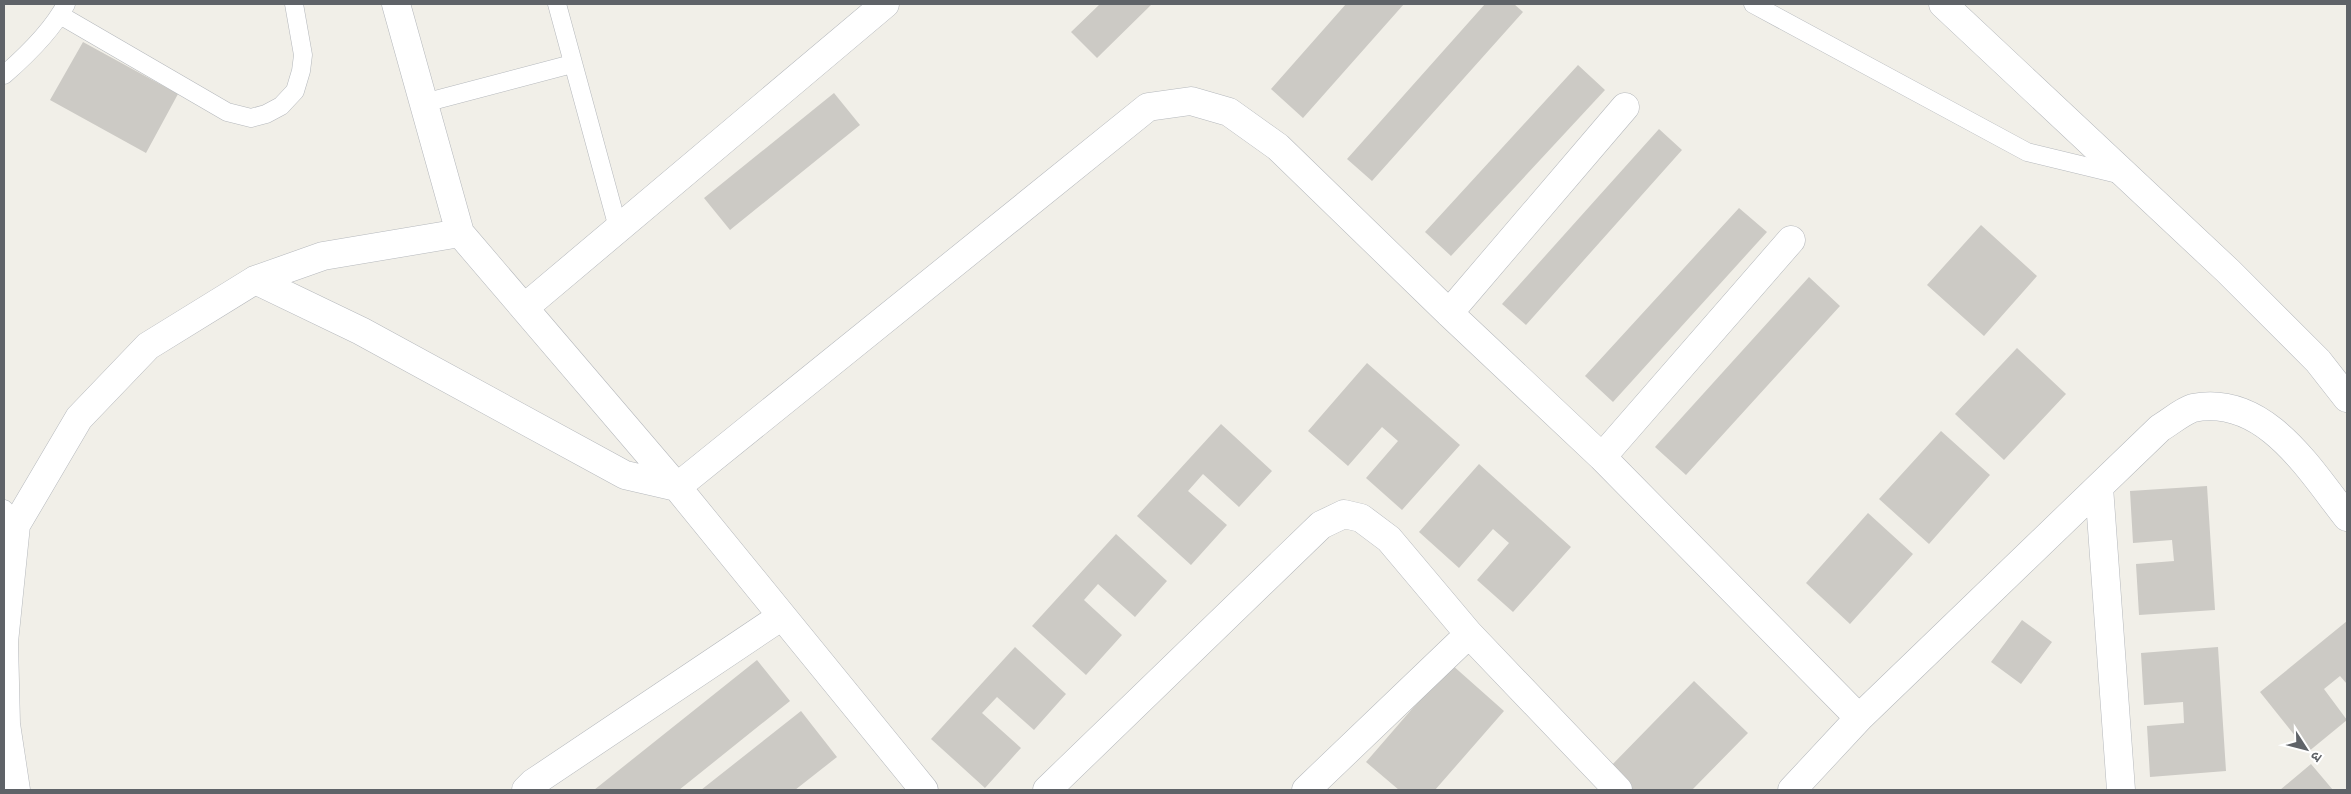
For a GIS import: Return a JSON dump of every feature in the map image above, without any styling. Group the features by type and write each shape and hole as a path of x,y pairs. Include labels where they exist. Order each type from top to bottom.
{"street":[{"path":"396,4 460,233 677,487 924,790"},
{"path":"524,308 885,4"},
{"path":"1943,4 2228,271 2318,361 2347,398"},
{"path":"677,487 1148,107 1191,101 1229,112 1278,147 1449,313 1602,457 1859,718"},
{"path":"1449,313 1625,107"},
{"path":"16,790 6,724 4,642 10,517 79,418 148,346 255,280 323,256 460,233"},
{"path":"1602,457 1791,240"},
{"path":"255,280 361,331 625,475 677,487"},
{"path":"1792,790 1859,718 2160,428 2192,409 2221,406 2258,420 2288,441 2347,516"},
{"path":"2099,487 2121,790"},
{"path":"1047,790 1321,525 1344,514 1361,518 1388,539 1469,634 1618,790"},
{"path":"526,790 533,783 782,616"},
{"path":"1306,790 1469,634"}],"lane":[{"path":"4,74 20,61 63,10 227,112 251,118 266,114 281,106 295,91 302,72 302,55 294,4"},
{"path":"557,4 618,228"},
{"path":"1753,4 2027,152 2127,176"},
{"path":"424,103 572,64"}],"building":[{"path":"1100,4 1152,4 1097,58 1071,32"},
{"path":"1346,4 1404,4 1303,118 1271,89"},
{"path":"1485,4 1514,4 1523,12 1372,181 1347,159"},
{"path":"83,42 178,94 146,153 50,100"},
{"path":"1578,65 1605,90 1451,256 1425,232"},
{"path":"834,93 860,125 730,230 704,198"},
{"path":"1659,129 1682,150 1526,325 1502,304"},
{"path":"1739,208 1767,232 1613,402 1585,376"},
{"path":"1981,225 2037,276 1984,336 1927,285"},
{"path":"1809,277 1840,306 1686,475 1655,447"},
{"path":"2017,348 2066,394 2004,460 1955,414"},
{"path":"1367,363 1460,445 1402,510 1366,478 1398,441 1382,427 1348,466 1308,431"},
{"path":"1221,424 1272,471 1239,507 1203,474 1188,491 1227,525 1191,565 1137,516"},
{"path":"1941,431 1990,475 1929,544 1879,499"},
{"path":"1479,464 1571,547 1513,612 1477,580 1509,543 1493,529 1459,568 1419,532"},
{"path":"2207,486 2215,610 2139,615 2136,564 2174,561 2172,540 2133,543 2130,491"},
{"path":"1868,513 1913,554 1850,624 1806,583"},
{"path":"1116,534 1167,581 1135,617 1098,584 1084,600 1122,635 1086,675 1032,626"},
{"path":"2022,620 2052,642 2021,684 1991,662"},
{"path":"2347,621 2347,684 2340,676 2324,689 2347,720 2308,752 2260,692"},
{"path":"1015,647 1066,694 1034,730 997,697 982,713 1021,748 985,788 931,739"},
{"path":"2218,647 2226,771 2150,777 2147,726 2184,723 2183,702 2144,705 2141,653"},
{"path":"757,660 790,701 679,790 594,790"},
{"path":"1451,664 1504,711 1435,790 1399,790 1366,762"},
{"path":"1694,681 1748,733 1692,790 1630,790 1608,769"},
{"path":"801,711 837,757 795,790 701,790"},
{"path":"2311,764 2333,790 2280,790"}]}
